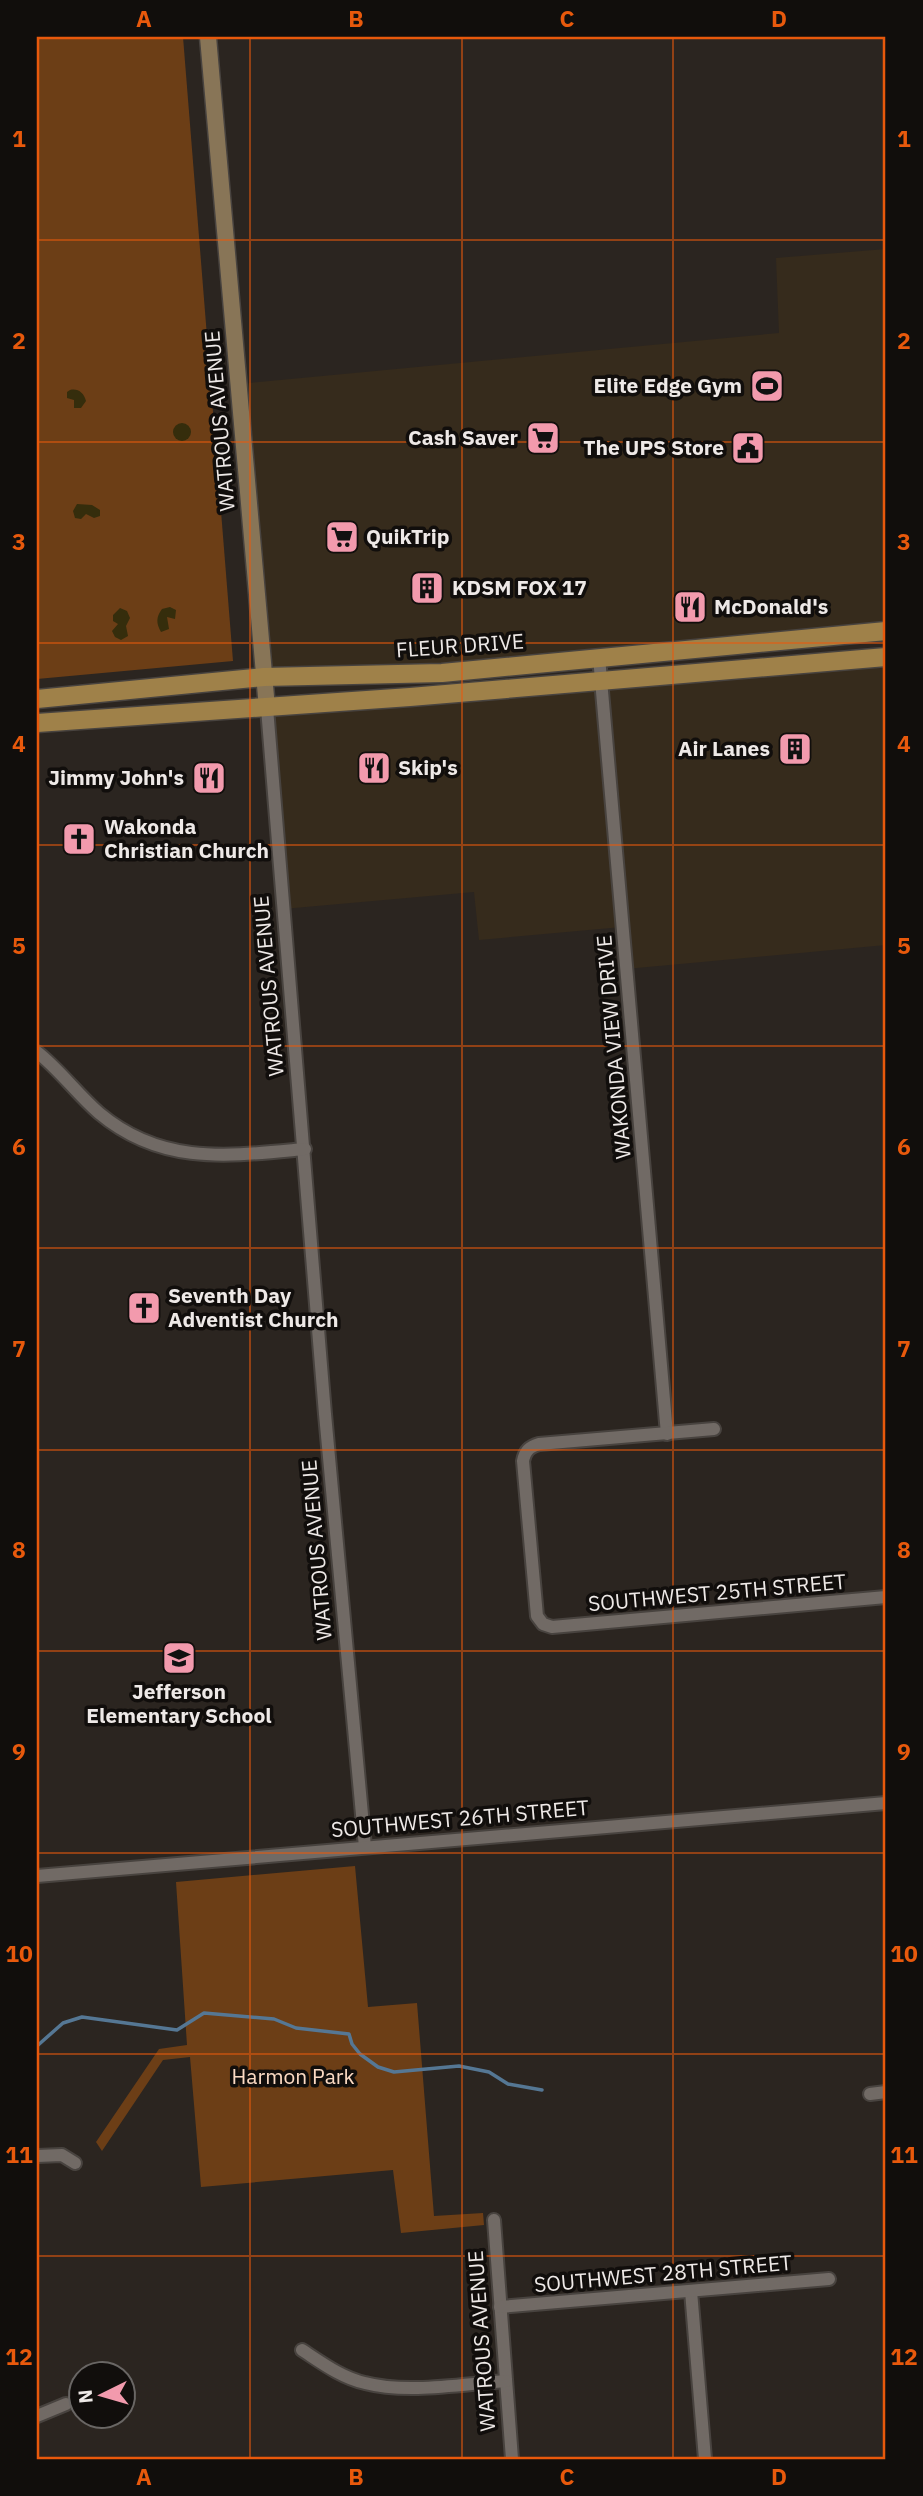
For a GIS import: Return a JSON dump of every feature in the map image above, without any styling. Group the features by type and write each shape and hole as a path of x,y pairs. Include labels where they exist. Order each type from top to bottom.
{"main road":[{"name":"FLEUR DRIVE","path":"37,699 264,677 442,673 886,631"},
{"path":"37,723 267,708 886,657"}],"street":[{"name":"WATROUS AVENUE","path":"208,37 305,1149 325,1414 365,1847"},
{"name":"WAKONDA VIEW DRIVE","path":"599,657 667,1434"},
{"path":"37,1052 99,1113 131,1135 149,1143 188,1154 207,1156 305,1149"},
{"path":"667,1434 714,1429"},
{"name":"SOUTHWEST 25TH STREET","path":"667,1434 539,1444 530,1447 524,1454 537,1616 542,1624 552,1627 886,1597"},
{"name":"SOUTHWEST 26TH STREET","path":"37,1876 886,1803"},
{"path":"870,2094 886,2092"},
{"path":"37,2156 62,2155 75,2163"},
{"name":"WATROUS AVENUE","path":"494,2220 512,2459"},
{"name":"SOUTHWEST 28TH STREET","path":"500,2308 830,2279"},
{"path":"691,2291 705,2459"},
{"path":"302,2350 337,2372 363,2383 390,2388 506,2381"},
{"path":"37,2416 65,2404"}],"shaded area":[{"path":"886,249 886,631 264,677 238,384 779,333 776,258"},
{"path":"886,657 886,945 626,969 622,927 479,940 474,892 283,909 267,708"}],"green space":[{"path":"37,37 183,37 233,661 37,679"},
{"name":"Harmon Park","path":"355,1866 368,2007 417,2003 434,2216 483,2213 484,2225 401,2233 393,2170 201,2187 190,2057 163,2060 102,2151 96,2142 159,2049 187,2045 176,1882"}],"sand":[{"path":"78,390 84,396 86,401 81,408 74,408 74,400 67,398 67,392"},
{"path":"182,423 188,426 191,432 188,438 182,441 176,438 173,432 176,426"},
{"path":"77,504 92,505 100,510 100,516 94,518 86,514 81,519 75,518 73,511"},
{"path":"170,607 176,610 175,619 167,617 169,629 161,632 159,615 162,609"},
{"path":"120,608 127,611 130,618 126,626 128,636 121,640 115,637 112,631 118,624 113,621 113,615"}],"waterway":[{"path":"37,2046 63,2023 82,2017 177,2030 204,2013 274,2019 296,2028 349,2034 352,2044 360,2054 378,2067 394,2072 459,2066 489,2072 508,2084 542,2090"}],"place":[{"name":"Elite Edge Gym","path":"767,386"},
{"name":"Cash Saver","path":"543,438"},
{"name":"The UPS Store","path":"748,448"},
{"name":"QuikTrip","path":"342,537"},
{"name":"KDSM FOX 17","path":"427,588"},
{"name":"McDonald's","path":"690,607"},
{"name":"Air Lanes","path":"795,749"},
{"name":"Skip's","path":"374,768"},
{"name":"Jimmy John's","path":"209,778"},
{"name":"Wakonda Christian Church","path":"79,839"},
{"name":"Seventh Day Adventist Church","path":"144,1308"},
{"name":"Jefferson Elementary School","path":"179,1658"}]}
